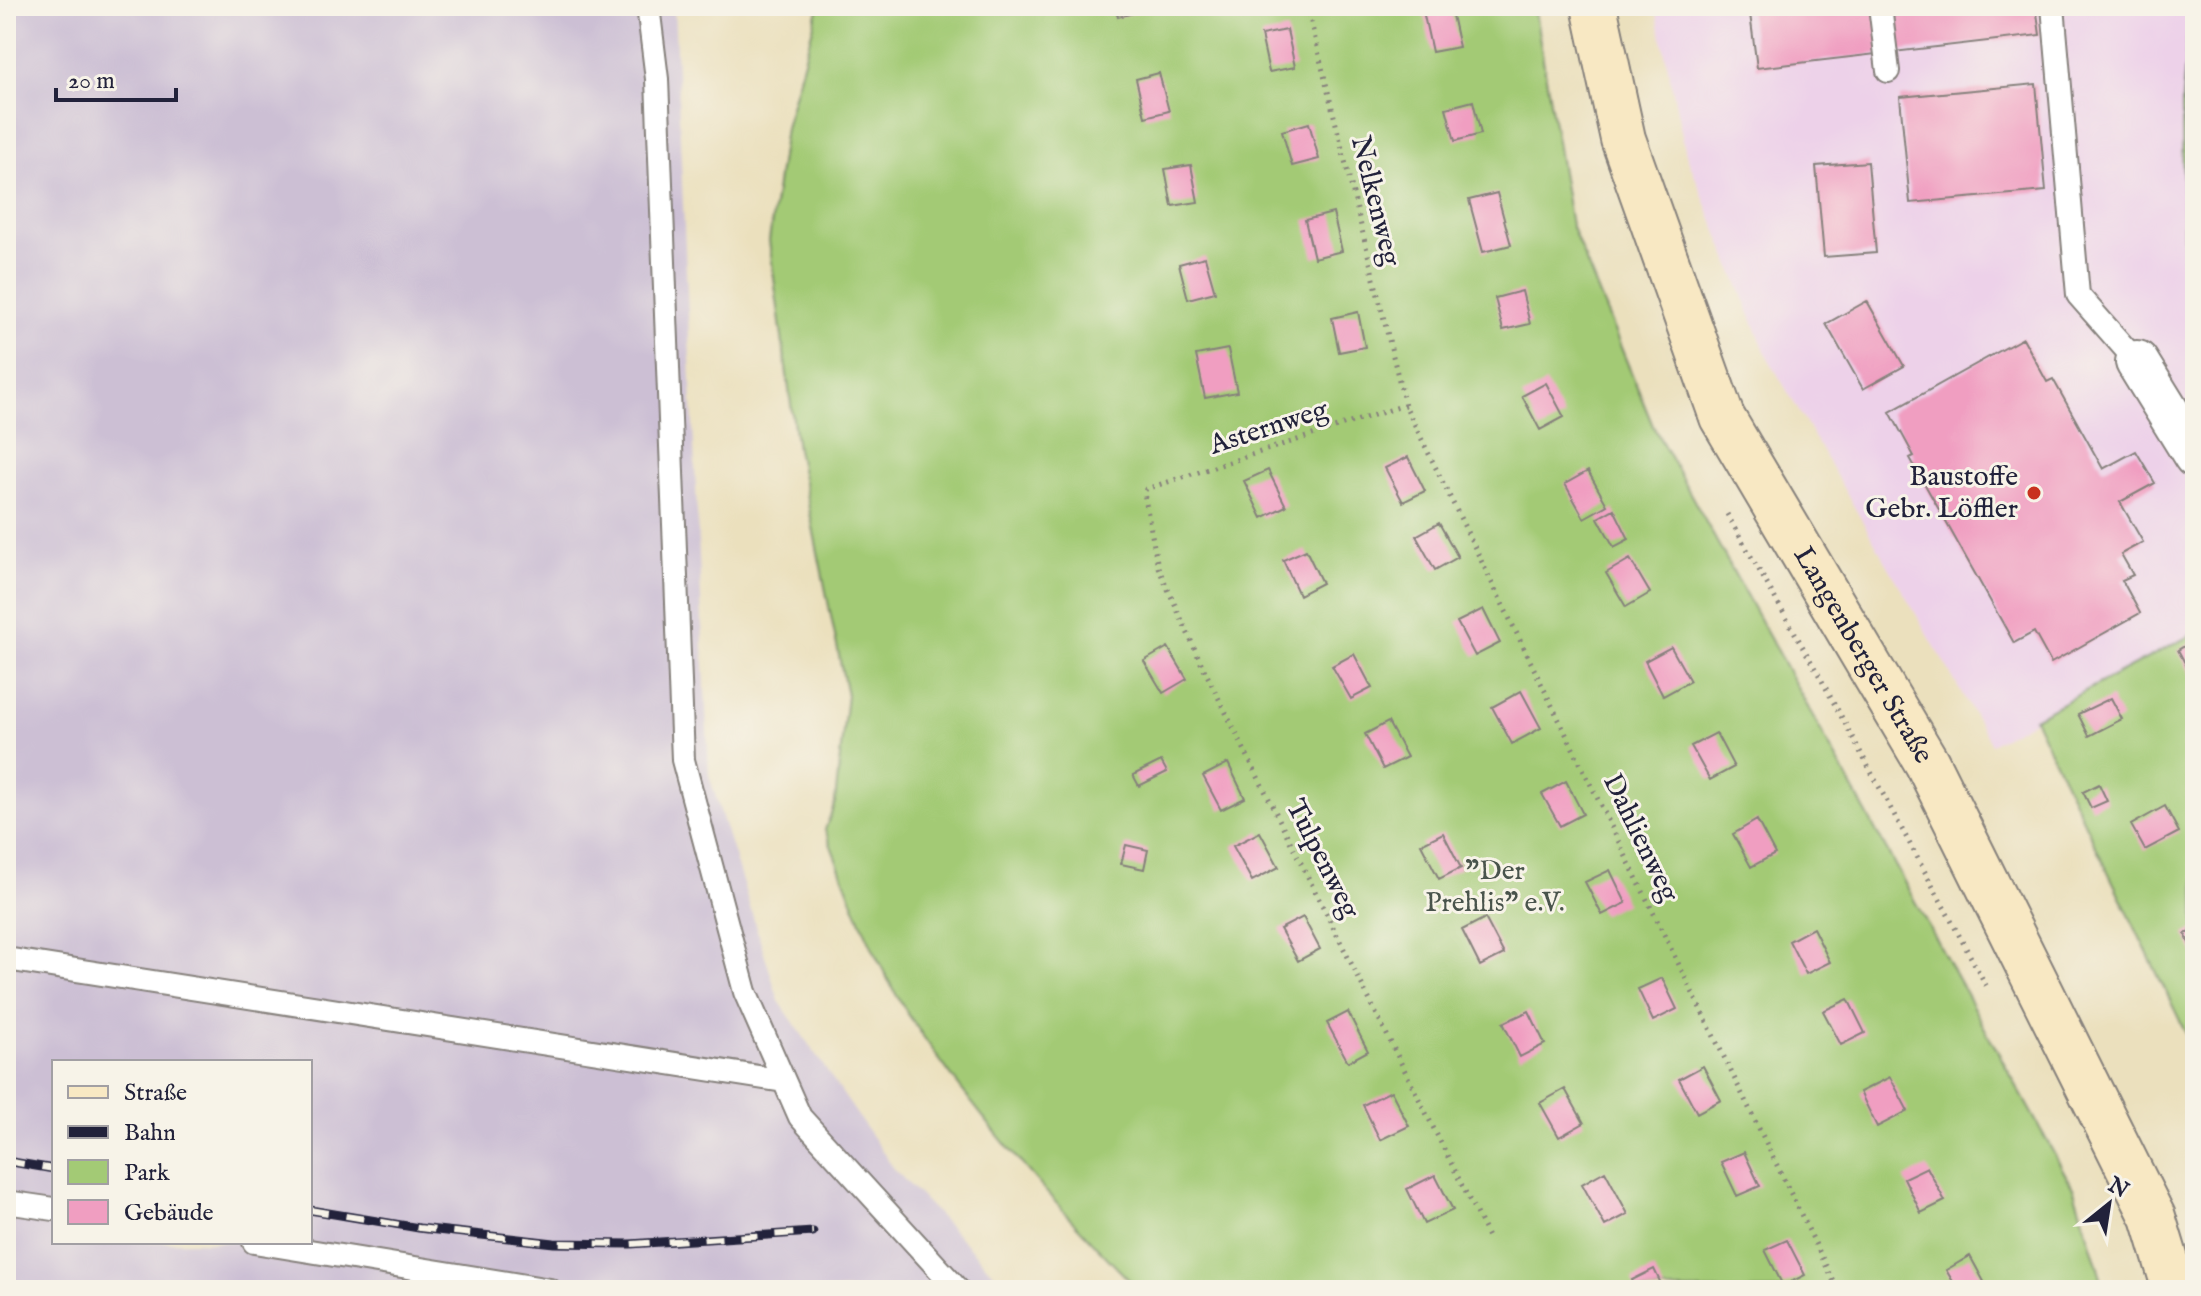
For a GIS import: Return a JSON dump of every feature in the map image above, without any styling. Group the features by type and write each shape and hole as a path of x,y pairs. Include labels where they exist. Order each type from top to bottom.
{"main road":[{"name":"Langenberger Straße","path":"1594,6 1623,139 1722,417 1927,763 2153,1217 2175,1290"}],"street":[{"path":"2137,362 2195,456"}],"lane":[{"path":"648,6 657,79 683,760 745,992 800,1117 958,1290"},
{"path":"1880,6 1888,71"},
{"path":"2053,6 2078,295 2137,362"},
{"path":"6,959 784,1081"},
{"path":"6,1202 52,1209"},
{"path":"266,1244 550,1290"}],"path":[{"name":"Nelkenweg","path":"1307,6 1405,405"},
{"name":"Asternweg","path":"1146,489 1405,405"},
{"name":"Dahlienweg","path":"1405,405 1838,1290"},
{"name":"Tulpenweg","path":"1146,489 1144,493 1158,567 1202,665 1489,1239"}],"shaded area":[{"path":"6,6 674,6 709,775 779,1001 895,1170 1010,1290 6,1290"},
{"path":"1655,6 2190,6 2182,100 2184,275 2195,355 2195,633 1991,744 1767,356 1686,154"}],"green space":[{"name":"\"Der Prehlis\" e.V.","path":"819,6 1534,6 1571,225 1653,426 2074,1190 2105,1290 1139,1290 1016,1158 933,1051 895,993 872,948 825,830 835,802 847,695 797,449 769,241 785,128"},
{"path":"2190,6 2195,6 2195,355 2184,275 2182,100"},
{"path":"2195,633 2195,1052 2034,718"}],"building":[{"path":"1115,6 1144,6 1145,10 1118,17"},
{"path":"1450,6 1459,47 1432,52 1423,11"},
{"path":"1749,6 2036,6 2040,35 1757,68"},
{"path":"1287,30 1295,67 1269,72 1261,35"},
{"path":"1159,73 1169,111 1145,117 1136,79"},
{"path":"2036,84 2046,191 1910,203 1900,97"},
{"path":"1473,101 1481,134 1455,141 1446,108"},
{"path":"1309,123 1319,159 1292,166 1282,131"},
{"path":"1868,162 1876,253 1824,257 1816,166"},
{"path":"1191,165 1198,202 1172,206 1165,169"},
{"path":"1497,193 1511,245 1483,252 1469,200"},
{"path":"1333,213 1342,251 1314,258 1305,220"},
{"path":"1205,257 1215,292 1188,299 1179,264"},
{"path":"1522,291 1530,324 1503,330 1495,298"},
{"path":"1867,301 1904,366 1863,389 1826,324"},
{"path":"1358,312 1365,347 1339,352 1332,318"},
{"name":"Baustoffe Gebr. Löffler","path":"2023,338 2047,382 2053,379 2103,469 2136,451 2155,483 2120,502 2143,542 2121,554 2133,575 2122,580 2140,613 2051,663 2034,632 2014,643 1910,458 1914,456 1890,412"},
{"path":"1228,349 1237,392 1205,398 1196,355"},
{"path":"1546,383 1564,417 1540,430 1522,396"},
{"path":"1408,457 1425,491 1403,502 1385,468"},
{"path":"1268,470 1286,506 1262,518 1244,481"},
{"path":"1588,471 1607,505 1584,518 1565,484"},
{"path":"1614,509 1629,539 1614,547 1598,518"},
{"path":"1439,523 1458,557 1435,570 1416,536"},
{"path":"1306,550 1322,583 1299,595 1283,560"},
{"path":"1630,559 1650,593 1626,607 1606,573"},
{"path":"1483,609 1500,643 1475,656 1457,622"},
{"path":"2195,640 2195,682 2178,650"},
{"path":"1168,647 1187,679 1163,693 1144,661"},
{"path":"1671,647 1690,681 1663,696 1645,661"},
{"path":"1354,654 1372,688 1351,699 1332,666"},
{"path":"1521,691 1541,728 1512,744 1492,707"},
{"path":"2111,698 2122,719 2089,736 2078,714"},
{"path":"1388,722 1407,757 1383,769 1365,734"},
{"path":"1716,733 1734,767 1710,780 1691,746"},
{"path":"1161,761 1167,772 1139,786 1133,775"},
{"path":"1228,763 1245,798 1221,810 1203,776"},
{"path":"1566,781 1583,814 1560,826 1542,794"},
{"path":"2099,784 2107,801 2091,808 2083,792"},
{"path":"2165,806 2179,832 2145,850 2131,825"},
{"path":"1757,820 1775,854 1751,867 1733,834"},
{"path":"1260,832 1279,867 1252,881 1233,846"},
{"path":"1443,833 1461,868 1439,879 1421,844"},
{"path":"1126,845 1148,850 1144,869 1121,864"},
{"path":"1610,870 1626,903 1602,915 1585,882"},
{"path":"1303,917 1320,949 1298,961 1280,929"},
{"path":"1485,918 1504,954 1480,966 1462,930"},
{"path":"1813,928 1830,962 1806,974 1789,941"},
{"path":"2195,929 2195,956 2185,934"},
{"path":"1662,978 1677,1009 1653,1021 1638,989"},
{"path":"1848,999 1865,1033 1841,1045 1823,1011"},
{"path":"1529,1011 1545,1044 1520,1057 1503,1023"},
{"path":"1348,1012 1368,1051 1348,1062 1327,1023"},
{"path":"1703,1066 1721,1100 1697,1113 1679,1079"},
{"path":"1890,1077 1908,1111 1877,1127 1860,1092"},
{"path":"1565,1089 1584,1123 1559,1137 1540,1103"},
{"path":"1391,1091 1409,1126 1380,1140 1363,1105"},
{"path":"1744,1152 1760,1186 1737,1196 1721,1162"},
{"path":"1927,1167 1945,1201 1921,1213 1904,1178"},
{"path":"1605,1171 1628,1214 1605,1226 1582,1184"},
{"path":"1435,1175 1453,1210 1424,1224 1407,1189"},
{"path":"1787,1240 1805,1275 1783,1286 1765,1250"},
{"path":"1970,1256 1988,1289 1958,1290 1946,1270"},
{"path":"1654,1269 1664,1290 1637,1290 1632,1280"}],"railway":[{"path":"6,1161 52,1169"},
{"path":"312,1210 419,1228 554,1243 630,1244 813,1232"}],"place":[{"name":"Baustoffe Gebr. Löffler","path":"2034,493"}]}
